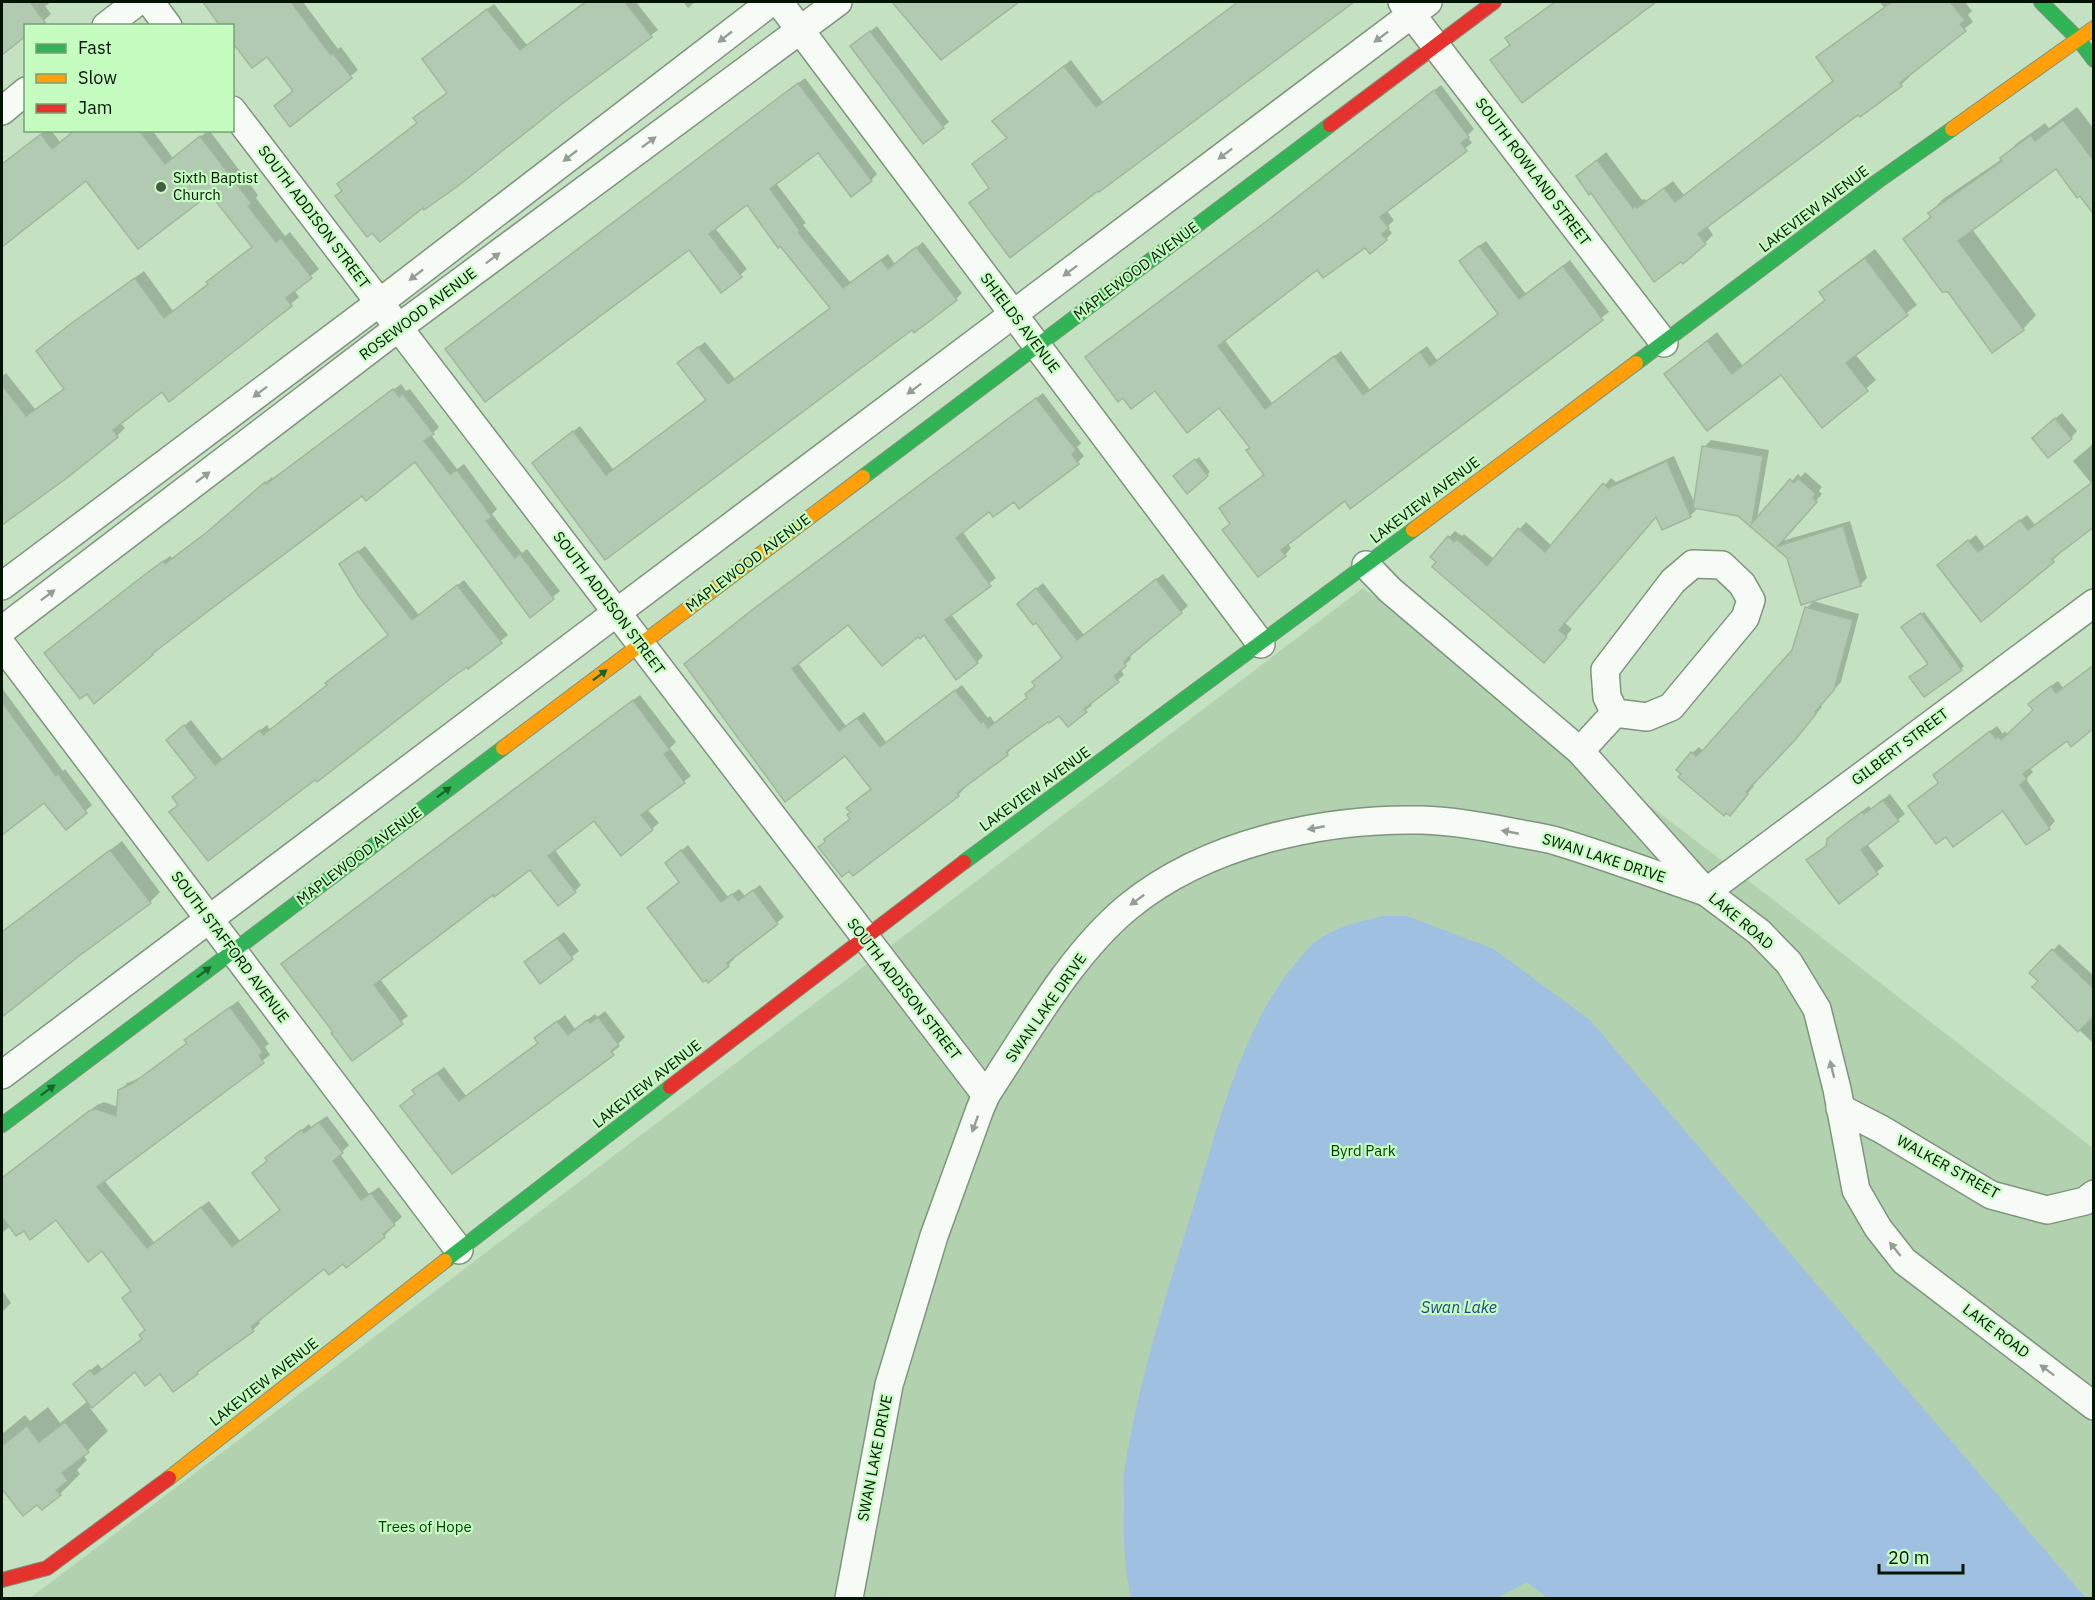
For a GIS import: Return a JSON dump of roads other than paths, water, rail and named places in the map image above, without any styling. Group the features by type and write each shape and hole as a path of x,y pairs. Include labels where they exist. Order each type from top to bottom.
{"street":[{"path":"109,24 137,2"},
{"path":"150,2 166,24"},
{"path":"2,586 380,303 771,2"},
{"name":"SHIELDS AVENUE","path":"779,2 1261,644"},
{"name":"ROSEWOOD AVENUE","path":"2,630 398,327 838,2"},
{"name":"MAPLEWOOD AVENUE","path":"2,1125 1494,2"},
{"path":"2041,2 2078,39 2094,60"},
{"path":"2,1075 1013,314 1414,6"},
{"name":"SOUTH ROWLAND STREET","path":"1414,6 1436,45 1664,343"},
{"name":"LAKEVIEW AVENUE","path":"2,1580 47,1568 177,1472 459,1250 864,937 1261,644 1878,181 2094,28"},
{"path":"2,111 24,93"},
{"name":"SOUTH ADDISON STREET","path":"234,113 986,1095"},
{"path":"1693,564 1722,565 1742,584 1751,600 1745,618 1671,707 1647,717 1615,713 1607,697 1605,670 1673,581 1693,564"},
{"name":"LAKE ROAD","path":"1366,565 1390,590 1580,751 1706,892 1759,932 1789,963 1817,1009 1837,1089 1856,1190 1878,1228 1904,1262 2094,1406"},
{"name":"GILBERT STREET","path":"1706,892 2094,603"},
{"name":"SOUTH STAFFORD AVENUE","path":"2,645 459,1250"},
{"path":"1580,751 1615,713"},
{"name":"SWAN LAKE DRIVE","path":"849,1599 889,1385 934,1236 986,1095 1052,994 1091,945 1126,908 1164,881 1193,866 1253,843 1319,826 1385,820 1424,820 1469,824 1554,840 1706,892"},
{"name":"WALKER STREET","path":"1840,1108 1881,1129 1991,1195 2047,1210 2085,1200 2094,1194"}],"water":[{"name":"Swan Lake","path":"1382,916 1407,916 1494,949 1590,1020 2086,1598 1547,1598 1527,1582 1497,1598 1131,1598 1125,1563 1124,1528 1124,1476 1130,1439 1163,1306 1213,1139 1237,1069 1268,1003 1288,973 1311,946 1335,930"}],"place":[{"name":"Sixth Baptist Church","path":"161,187"}],"park label":[{"name":"Byrd Park","path":"1363,1151"},
{"name":"Trees of Hope","path":"425,1527"}]}
